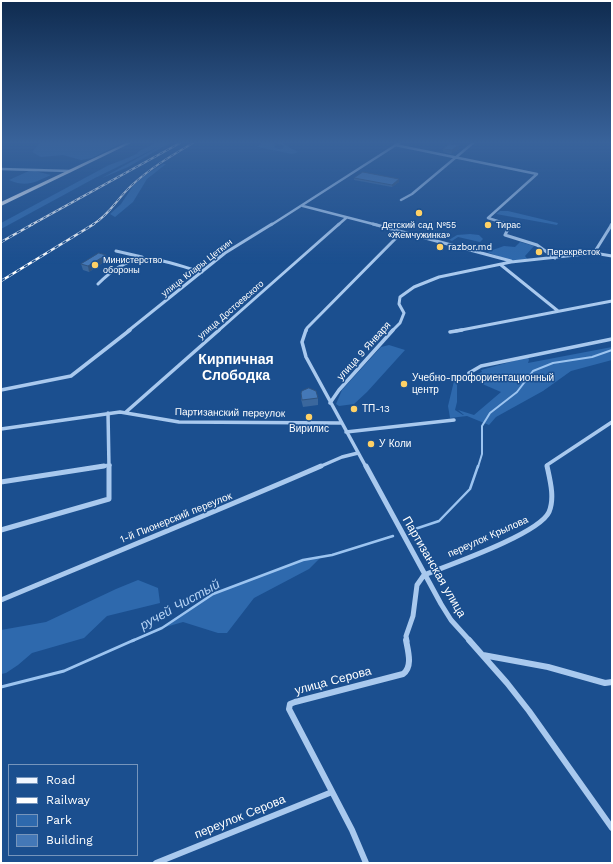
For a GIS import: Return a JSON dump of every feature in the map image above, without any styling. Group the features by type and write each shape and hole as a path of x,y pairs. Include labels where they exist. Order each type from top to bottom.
{"main road":[{"path":"1,204 44,183"}],"street":[{"name":"улица Клары Цеткин","path":"1,390 71,376 78,372 228,251 303,206 337,183"},
{"path":"401,200 412,194 425,183"},
{"path":"526,183 488,218 510,225 504,235 536,245 555,258"},
{"path":"303,206 511,262"},
{"name":"улица Достоевского","path":"126,412 346,218"},
{"path":"594,252 612,225"},
{"name":"Партизанская улица","path":"401,232 307,328 304,334 303,346 306,357 424,575 451,620 508,683 612,828"},
{"path":"116,251 202,272"},
{"name":"улица 9 Января","path":"330,403 339,390 400,323 404,313 399,301 400,296 404,293 439,277 511,262 555,258 594,252 602,252 612,256"},
{"path":"98,284 106,275 116,269 136,259 146,258"},
{"path":"501,265 558,312"},
{"path":"450,332 612,301"},
{"path":"469,373 481,366 612,339"},
{"name":"Партизанский переулок","path":"1,429 108,413 126,412 179,422 341,423"},
{"path":"1,530 109,499 110,465 108,413"},
{"path":"346,432 454,420"},
{"name":"переулок Крылова","path":"424,575 520,535 533,527 548,514 550,510 551,494 547,465 612,422"},
{"name":"1-й Пионерский переулок","path":"1,600 88,563 201,518 342,457 358,453"},
{"path":"1,482 110,465"},
{"name":"улица Серова","path":"366,863 352,830 289,709 290,704 403,674 408,670 409,666 406,636 413,616 417,586 424,575"},
{"path":"483,655 548,667 605,683 612,682"},
{"name":"переулок Серова","path":"156,863 332,792"}],"green space":[{"path":"75,183 85,183 1,229 1,223"},
{"path":"136,183 144,183 133,202 115,217 110,214 121,204"},
{"path":"500,211 508,211 558,223 557,225 496,214"},
{"path":"457,235 479,235 483,239 480,242 458,237 452,241 449,240"},
{"path":"520,242 534,246 525,256 528,260 511,261 487,252 504,246 515,247"},
{"path":"389,345 405,350 367,392 354,404 339,406 336,404 342,390 381,347"},
{"path":"612,347 612,360 571,371 543,391 496,417 489,425 467,416 450,418 448,406 455,377 457,378 457,402 455,410 463,415 458,410 474,415 501,392 480,383 477,374 482,372 481,370 528,357 528,363"},
{"path":"321,557 309,569 254,598 227,633 218,633 183,622 162,628 213,594 303,560"},
{"path":"138,580 158,588 160,603 107,616 84,638 32,653 18,665 6,673 1,674 1,630 46,622"}],"building":[{"path":"99,253 106,255 88,266 81,264"},
{"path":"309,388 316,391 318,398 302,400 302,391"}],"waterway":[{"name":"ручей Чистый","path":"478,467 482,454 482,426 490,413 517,392 533,371 553,363 592,357 612,350"},
{"name":"ручей Чистый","path":"409,531 439,521 470,489 478,466"},
{"name":"ручей Чистый","path":"132,641 162,628 213,594 303,560 332,555 393,536"},
{"name":"ручей Чистый","path":"1,687 64,671 134,640"}],"railway":[{"path":"31,225 107,183"},
{"path":"92,225 103,217 134,183"},
{"path":"1,242 33,224"},
{"path":"1,281 94,224"}],"place":[{"name":"Детский сад №55 «Жемчужинка»","path":"419,213"},
{"name":"Тирас","path":"488,225"},
{"name":"razbor.md","path":"440,247"},
{"name":"Перекрёсток","path":"539,252"},
{"name":"Министерство обороны","path":"95,265"},
{"name":"Учебно-профориентационный центр","path":"404,384"},
{"name":"ТП-13","path":"354,409"},
{"name":"Вирилис","path":"309,417"},
{"name":"У Коли","path":"371,444"}],"district":[{"name":"Кирпичная Слободка","path":"236,368"}]}
